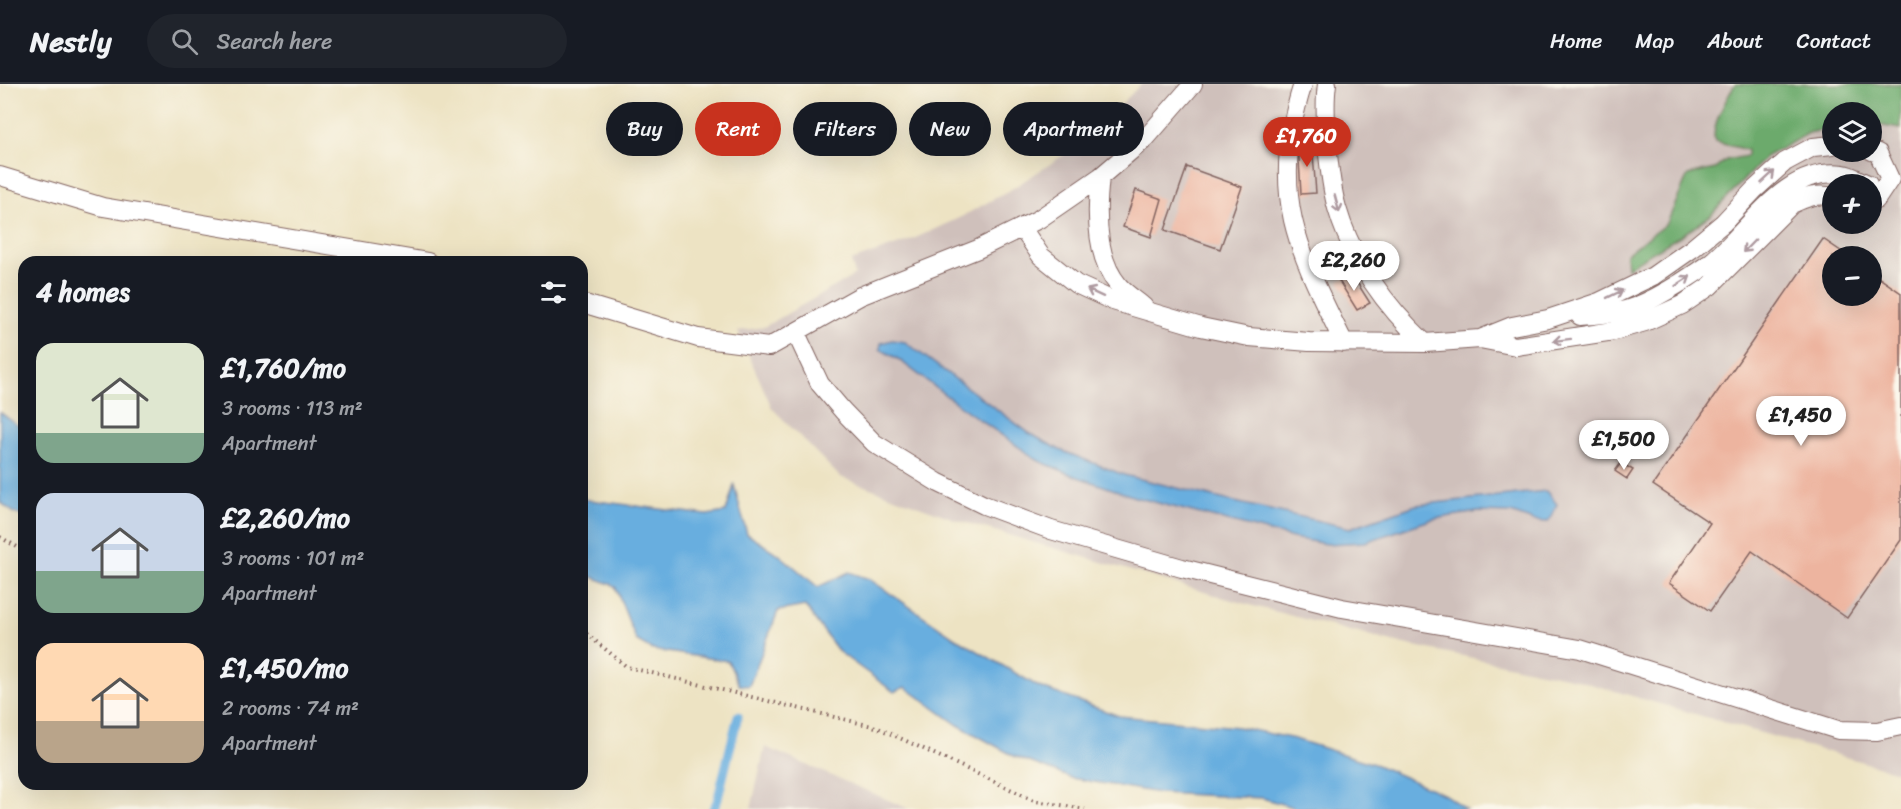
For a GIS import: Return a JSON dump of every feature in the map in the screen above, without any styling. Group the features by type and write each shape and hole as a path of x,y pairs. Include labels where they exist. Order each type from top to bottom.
{"lane":[{"path":"588,305 698,338 769,347 860,297 978,249 1022,228 1061,205 1100,177 1146,138 1193,84"},
{"path":"1303,84 1290,132 1289,194 1293,221 1313,276 1344,343"},
{"path":"1326,84 1330,178 1338,210 1369,276 1390,307 1425,343"},
{"path":"1480,339 1512,327 1548,319 1599,302 1653,276 1693,248 1723,223 1785,162 1813,147 1822,146"},
{"path":"1882,162 1890,179 1882,185"},
{"path":"1548,319 1619,312 1682,283 1712,261 1762,210 1792,185 1812,176 1822,175"},
{"path":"0,176 103,207 393,256"},
{"path":"1100,177 1097,208 1107,264 1119,285 1150,312"},
{"path":"1022,228 1041,256 1076,284 1113,301 1201,327 1250,337 1344,343 1425,343 1480,339 1516,346 1614,331 1645,322 1682,305 1710,286 1792,204 1806,197 1822,195"},
{"path":"796,333 820,384 874,442 937,482 984,505 1051,530 1182,568 1342,608 1580,649 1839,730 1877,731 1901,726"}],"path":[{"path":"0,537 18,548"},
{"path":"588,635 627,667 876,727 1036,801 1085,809"}],"shaded area":[{"path":"1141,84 1901,84 1901,773 1566,677 1389,641 1242,603 957,520 840,477 772,408 738,331 764,327 855,275 851,261 911,240 961,217 1010,190 1062,156 1144,156 1144,102 1124,102"},
{"path":"765,747 909,809 751,809"}],"green space":[{"path":"1735,84 1901,84 1901,129 1882,126 1882,102 1822,102 1822,130 1809,133 1765,157 1711,215 1627,268 1626,254 1667,223 1688,175 1715,169 1726,160 1747,156 1747,150 1715,142 1715,129"}],"water":[{"path":"892,340 905,342 1029,433 1060,450 1124,475 1350,528 1416,505 1546,491 1557,504 1548,522 1533,521 1511,513 1478,512 1433,519 1365,542 1326,544 1293,538 1135,497 1039,461 898,359 880,349 881,343"},
{"path":"0,412 18,426 18,514 0,502"},
{"path":"734,485 747,534 781,556 818,587 849,572 869,579 954,637 1039,687 1119,716 1238,727 1295,739 1377,765 1445,795 1466,809 1299,809 1262,798 1159,793 1071,778 1014,756 958,725 905,687 894,692 839,652 805,606 778,611 749,686 739,685 728,661 653,650 636,640 615,586 588,575 588,500 707,515 726,512"}],"building":[{"path":"1312,141 1316,193 1301,194 1298,142"},
{"path":"1187,167 1242,187 1220,249 1165,230"},
{"path":"1136,190 1162,199 1151,237 1123,227"},
{"path":"1823,239 1833,246 1822,246 1822,306 1882,306 1882,280 1901,293 1901,540 1847,618 1752,551 1710,611 1669,583 1710,523 1653,485"},
{"path":"1351,273 1370,303 1357,310 1339,281"},
{"path":"1621,463 1633,470 1627,479 1615,471"}],"waterway":[{"path":"713,809 717,802 738,716"}]}
